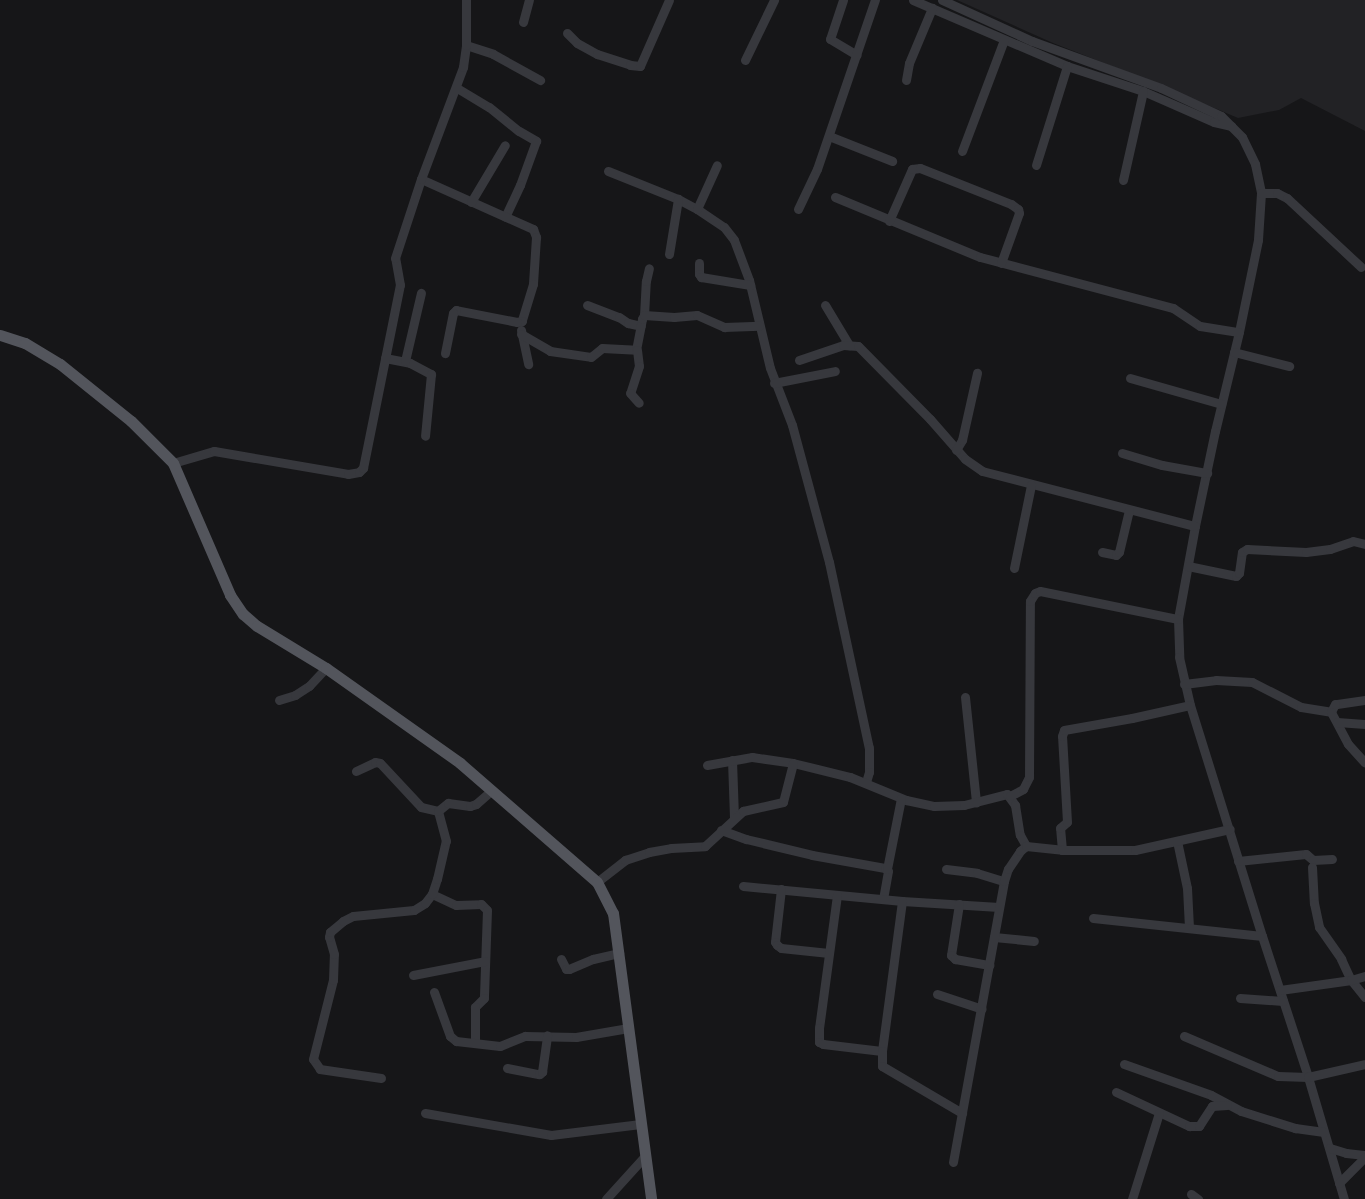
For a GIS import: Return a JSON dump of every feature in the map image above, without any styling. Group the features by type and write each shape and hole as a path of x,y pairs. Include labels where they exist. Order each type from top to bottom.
{"main road":[{"path":"0,335 24,344 60,364 131,422 173,463 236,605 258,626 326,668 460,763 597,882 613,914 651,1199"}],"street":[{"path":"173,463 214,451 348,474 359,472 365,464 400,285 395,258 421,179 457,88 466,45 466,0"},
{"path":"523,22 529,0"},
{"path":"567,33 576,43 597,54 630,65 640,66 669,0"},
{"path":"745,60 774,0"},
{"path":"842,0 830,40 856,55"},
{"path":"798,209 829,136 875,0"},
{"path":"913,0 1068,66 1143,91 1214,122 1235,127"},
{"path":"942,0 1032,41 1185,98 1221,116 1235,127 1250,152 1260,193 1259,231 1240,332 1221,404 1195,526 1178,619 1179,658 1190,705 1308,1077 1344,1199"},
{"path":"906,80 909,63 932,8"},
{"path":"962,151 1004,40"},
{"path":"466,45 493,54 540,80"},
{"path":"1036,165 1068,66"},
{"path":"457,88 489,107 536,141 520,185 505,217"},
{"path":"1123,180 1143,91"},
{"path":"829,136 892,161"},
{"path":"471,202 505,145"},
{"path":"697,209 717,165"},
{"path":"889,221 912,169 920,168 1011,204 1018,209 1019,213 1001,262"},
{"path":"608,172 678,199 697,209 730,233 744,262 774,383 792,425 829,562 869,748 869,772 866,782"},
{"path":"421,179 533,229 536,234 533,284 522,321 521,334 528,364"},
{"path":"1260,193 1277,193 1287,198 1364,268"},
{"path":"835,197 957,249 1173,308 1200,326 1240,332"},
{"path":"669,254 678,199"},
{"path":"700,263 699,274 701,277 750,285"},
{"path":"639,403 630,392 639,366 637,350 644,316 646,282 649,268"},
{"path":"405,362 421,293"},
{"path":"586,305 619,317 628,324 641,326"},
{"path":"825,305 849,344"},
{"path":"445,353 453,313 456,310 517,322 522,321"},
{"path":"644,316 697,315 724,327 759,326"},
{"path":"521,334 550,351 591,357 602,348 637,350"},
{"path":"799,360 849,344 862,348 956,450 982,471 1195,526"},
{"path":"1234,352 1289,366"},
{"path":"385,358 405,362 431,374 425,436"},
{"path":"774,383 835,372"},
{"path":"956,450 962,440 977,373"},
{"path":"1130,378 1221,404"},
{"path":"1122,453 1162,465 1207,473"},
{"path":"1014,568 1031,485"},
{"path":"1102,552 1116,555 1119,552 1129,510"},
{"path":"1188,566 1236,576 1239,573 1242,552 1247,549 1306,552 1330,549 1353,541 1365,544"},
{"path":"707,765 752,756 793,763 866,782 901,798 934,806 954,807 1003,794 1010,796 1023,789 1029,778 1030,601 1034,593 1040,591 1178,619"},
{"path":"279,700 295,695 309,686 326,668"},
{"path":"1184,684 1216,680 1252,682 1301,707 1331,712 1348,744 1365,763"},
{"path":"965,697 976,802"},
{"path":"1331,712 1334,705 1338,703 1365,700"},
{"path":"1062,850 1060,828 1067,822 1062,736 1064,730 1190,705"},
{"path":"1337,722 1365,724"},
{"path":"732,760 734,818"},
{"path":"356,771 375,762 380,763 421,808 438,811 448,803 470,806 476,804 492,790"},
{"path":"597,882 625,860 670,848 705,846 734,818 752,807 783,802 793,763"},
{"path":"1010,796 1015,805 1020,835 1026,846"},
{"path":"883,899 901,798"},
{"path":"381,1078 320,1069 313,1059 332,980 334,954 329,937 330,932 342,920 353,916 414,910 425,903 432,894 443,861 446,841 438,811"},
{"path":"1026,846 1062,850 1123,851 1230,829"},
{"path":"721,830 746,839 812,855 887,869"},
{"path":"1177,841 1187,888 1189,928"},
{"path":"953,1162 1004,881 1014,858 1026,846"},
{"path":"1238,861 1306,854 1313,860 1332,858"},
{"path":"1312,867 1317,920 1322,934 1341,959 1351,980 1365,997"},
{"path":"946,870 976,873 1004,881"},
{"path":"742,886 902,901 999,906"},
{"path":"781,889 777,946 829,953"},
{"path":"432,894 456,905 485,906 487,910 484,998 475,1007 475,1043"},
{"path":"837,895 819,1028 819,1042 882,1051"},
{"path":"902,901 881,1062 884,1068 962,1113"},
{"path":"959,904 952,958 989,965"},
{"path":"1093,918 1262,936"},
{"path":"994,937 1034,941"},
{"path":"561,959 566,969 569,969 593,959 619,953"},
{"path":"413,975 485,961"},
{"path":"1280,990 1351,980 1365,976"},
{"path":"434,992 452,1039 500,1046 525,1036 576,1037 628,1028"},
{"path":"937,994 982,1009"},
{"path":"1240,998 1283,1000"},
{"path":"507,1068 539,1074 542,1072 547,1035"},
{"path":"1184,1036 1272,1075 1308,1077 1365,1064"},
{"path":"1124,1064 1211,1095 1227,1105 1295,1128 1324,1132"},
{"path":"1116,1092 1159,1113 1196,1127 1202,1123 1212,1106 1227,1105"},
{"path":"425,1113 551,1134 576,1133 640,1124"},
{"path":"1132,1199 1159,1113"},
{"path":"1330,1148 1346,1154 1365,1156"},
{"path":"606,1199 645,1156"},
{"path":"1339,1183 1365,1156"}],"shaded area":[{"path":"957,0 1365,0 1365,131 1301,98 1279,110 1238,118 1053,43"}]}
